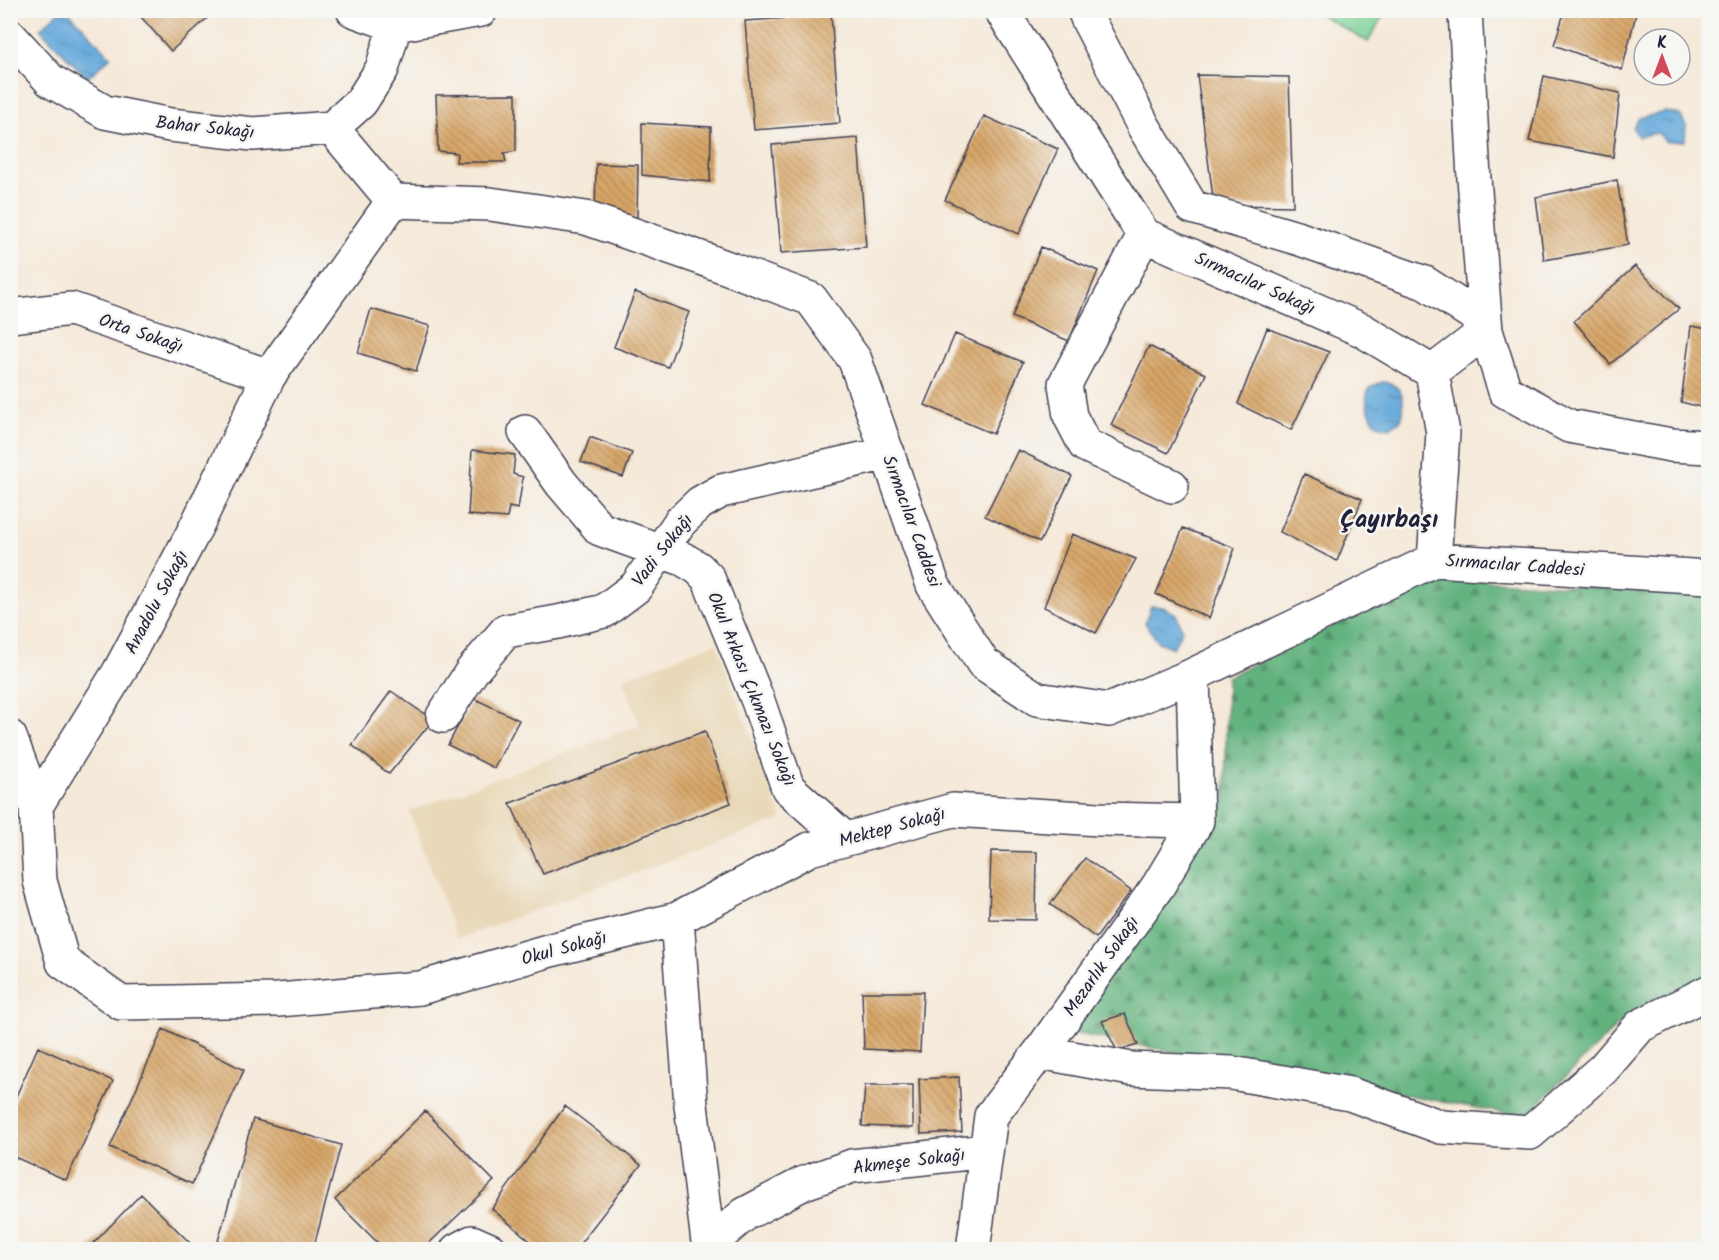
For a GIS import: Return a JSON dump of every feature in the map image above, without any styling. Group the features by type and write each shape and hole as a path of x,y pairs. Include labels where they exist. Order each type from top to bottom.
{"street":[{"path":"353,10 395,25 481,10"},
{"path":"1001,10 1144,235 1065,384 1070,416 1085,445 1172,486"},
{"path":"1084,10 1144,126 1192,207 1300,239 1425,283 1473,314 1486,331"},
{"path":"1465,10 1474,178 1486,331 1505,391 1569,426 1671,445 1708,447"},
{"path":"393,201 332,128 361,102 382,69 395,25"},
{"name":"Bahar Sokağı","path":"10,36 51,81 105,112 170,125 253,134 332,128"},
{"name":"Anadolu Sokağı","path":"36,806 119,672 194,531 269,376 393,201"},
{"name":"Sırmacılar Caddesi","path":"393,201 490,204 586,218 811,299 855,360 933,585 983,663 1037,699 1109,710 1192,675 1434,560 1708,577"},
{"name":"Sırmacılar Sokağı","path":"1144,235 1362,330 1432,372"},
{"name":"Orta Sokağı","path":"10,316 71,309 269,376"},
{"path":"1434,560 1443,433 1432,372 1486,331"},
{"name":"Okul Arkası Çıkmazı Sokağı","path":"525,432 561,483 600,529 683,559 698,568 708,578 758,701 788,788 845,839"},
{"name":"Vadi Sokağı","path":"443,716 472,671 506,631 604,611 636,587 680,522 699,503 721,491 888,453"},
{"path":"1192,675 1197,821"},
{"path":"10,737 36,806"},
{"name":"Okul Sokağı","path":"36,806 40,881 63,962 121,1003 278,1000 420,988 550,950 677,919"},
{"name":"Mektep Sokağı","path":"677,919 810,849 953,810 1099,819 1197,821"},
{"name":"Mezarlık Sokağı","path":"973,1250 991,1116 1040,1052 1158,886 1197,821"},
{"path":"677,919 691,1105 708,1247"},
{"path":"1040,1052 1131,1070 1232,1072 1350,1094 1441,1127 1530,1133 1603,1069 1640,1026 1708,992"},
{"name":"Akmeşe Sokağı","path":"708,1247 745,1215 804,1183 852,1167 986,1151"},
{"path":"457,1250 472,1242 490,1250"}],"shaded area":[{"path":"716,643 782,819 457,939 409,811 640,725 623,678"}],"green space":[{"path":"1314,11 1386,11 1368,42"},
{"path":"1434,577 1708,595 1708,974 1629,1014 1525,1117 1062,1031 1225,802 1227,677"}],"water":[{"path":"60,11 68,11 111,57 87,78 40,29"},
{"path":"1665,112 1680,115 1686,126 1685,141 1666,142 1658,133 1638,137 1633,128 1639,118"},
{"path":"1384,382 1396,387 1403,400 1402,417 1390,428 1375,423 1366,399 1372,387"},
{"path":"1151,606 1163,607 1176,614 1182,630 1173,648 1158,642 1145,623"}],"building":[{"path":"135,10 211,10 213,13 171,51"},
{"path":"1565,10 1637,10 1622,70 1554,45"},
{"path":"831,15 840,123 754,130 745,21"},
{"path":"1197,75 1289,77 1293,206 1214,205"},
{"path":"1544,76 1620,93 1613,157 1529,141"},
{"path":"516,94 516,151 504,153 506,162 456,162 457,153 438,151 436,95"},
{"path":"984,116 1058,149 1019,234 945,200"},
{"path":"642,123 711,127 710,182 642,175"},
{"path":"858,138 866,247 781,253 772,145"},
{"path":"596,164 638,165 637,219 595,218"},
{"path":"1617,180 1628,245 1544,260 1536,197"},
{"path":"1041,247 1098,271 1069,341 1012,317"},
{"path":"1635,266 1679,309 1610,364 1574,321"},
{"path":"635,292 689,312 668,367 614,347"},
{"path":"371,309 430,326 416,371 358,353"},
{"path":"1691,326 1708,329 1708,409 1681,402"},
{"path":"1267,328 1329,352 1291,430 1238,404"},
{"path":"955,334 1023,362 993,434 925,405"},
{"path":"1149,346 1206,374 1168,453 1111,425"},
{"path":"590,437 632,453 623,477 581,462"},
{"path":"472,450 515,455 513,474 523,477 518,509 509,507 507,518 468,515"},
{"path":"1018,450 1072,476 1040,542 985,516"},
{"path":"1304,474 1362,499 1337,561 1280,532"},
{"path":"1183,528 1235,548 1209,618 1156,594"},
{"path":"1072,534 1136,559 1096,633 1044,607"},
{"path":"391,691 433,720 389,774 352,745"},
{"path":"473,698 519,720 494,768 448,745"},
{"path":"705,731 731,803 543,874 510,803"},
{"path":"991,851 1037,852 1036,920 989,919"},
{"path":"1085,858 1131,891 1096,938 1050,904"},
{"path":"862,992 923,992 920,1052 864,1049"},
{"path":"1125,1014 1138,1045 1117,1051 1102,1021"},
{"path":"163,1029 244,1070 192,1184 110,1147"},
{"path":"38,1047 113,1081 66,1180 10,1155 10,1110"},
{"path":"959,1077 962,1132 921,1134 919,1079"},
{"path":"865,1085 913,1085 913,1128 862,1126"},
{"path":"565,1106 641,1165 575,1250 541,1250 492,1209"},
{"path":"425,1111 494,1181 422,1250 385,1250 335,1200"},
{"path":"253,1119 341,1145 313,1250 244,1250 218,1241"},
{"path":"141,1194 197,1250 87,1250"}],"district":[{"name":"Çayırbaşı","path":"1389,519"}]}
